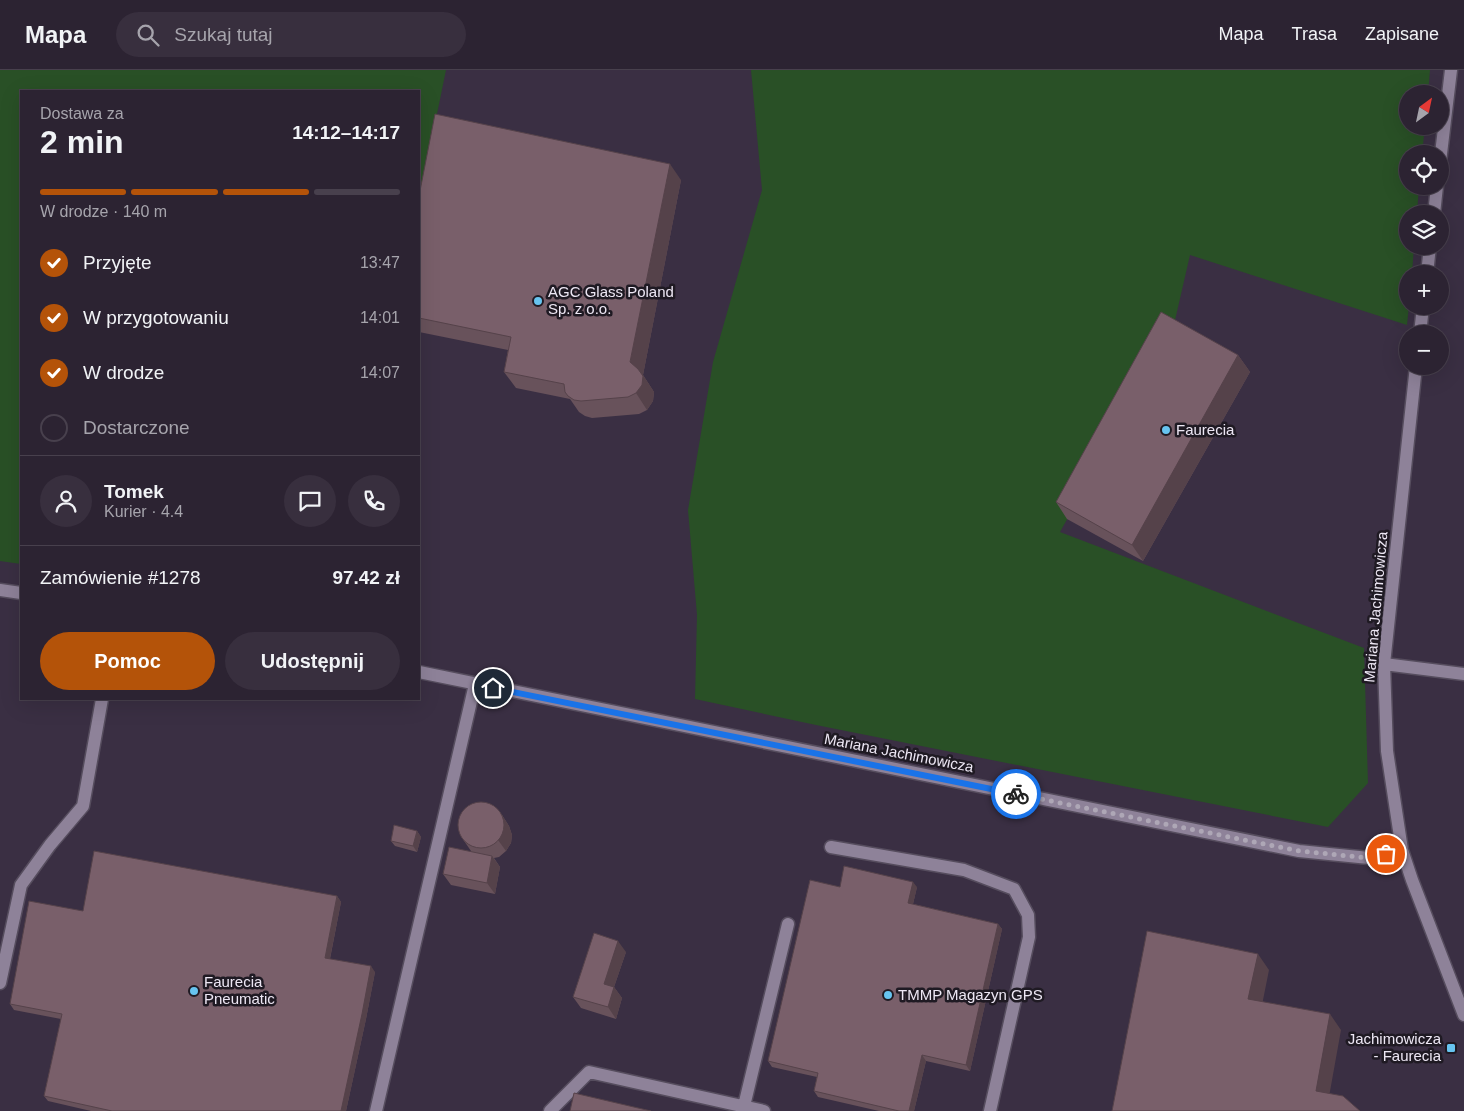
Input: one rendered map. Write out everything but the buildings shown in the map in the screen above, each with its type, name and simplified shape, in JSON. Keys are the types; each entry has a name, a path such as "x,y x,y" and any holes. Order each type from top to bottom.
{"street":[{"path":"1442,145 1451,70"},
{"name":"Mariana Jachimowicza","path":"1415,375 1384,664 1387,750 1402,850 1464,1015"},
{"path":"0,590 20,593"},
{"path":"1384,664 1464,674"},
{"name":"Mariana Jachimowicza","path":"420,672 1299,851 1369,858 1402,850"},
{"path":"376,1111 475,684"},
{"path":"0,983 21,885 83,806 102,700"},
{"path":"831,847 964,870 1014,889 1028,915 1029,937 990,1111"},
{"path":"744,1106 788,924"},
{"path":"550,1111 589,1072 764,1111"}],"green space":[{"path":"0,70 446,70 420,197 420,90 20,90 20,564 0,561"},
{"path":"751,70 1430,70 1429,85 1399,85 1399,135 1424,135 1423,145 1399,145 1399,195 1418,195 1418,205 1399,205 1399,255 1413,255 1413,265 1399,265 1399,315 1408,315 1407,325 1190,255 1173,329 1060,532 1364,648 1368,783 1328,827 816,725 695,699 697,615 688,510 713,362 762,190"}],"way so far":[{"path":"1016,794 1299,851 1369,858 1386,854"}],"place":[{"name":"AGC Glass Poland Sp. z o.o.","path":"538,301"},
{"name":"Faurecia","path":"1166,430"},
{"name":"Faurecia Pneumatic","path":"194,991"},
{"name":"TMMP Magazyn GPS","path":"888,995"},
{"name":"Jachimowicza - Faurecia","path":"1451,1048"}],"route":[{"path":"493,688 1016,794"}]}
